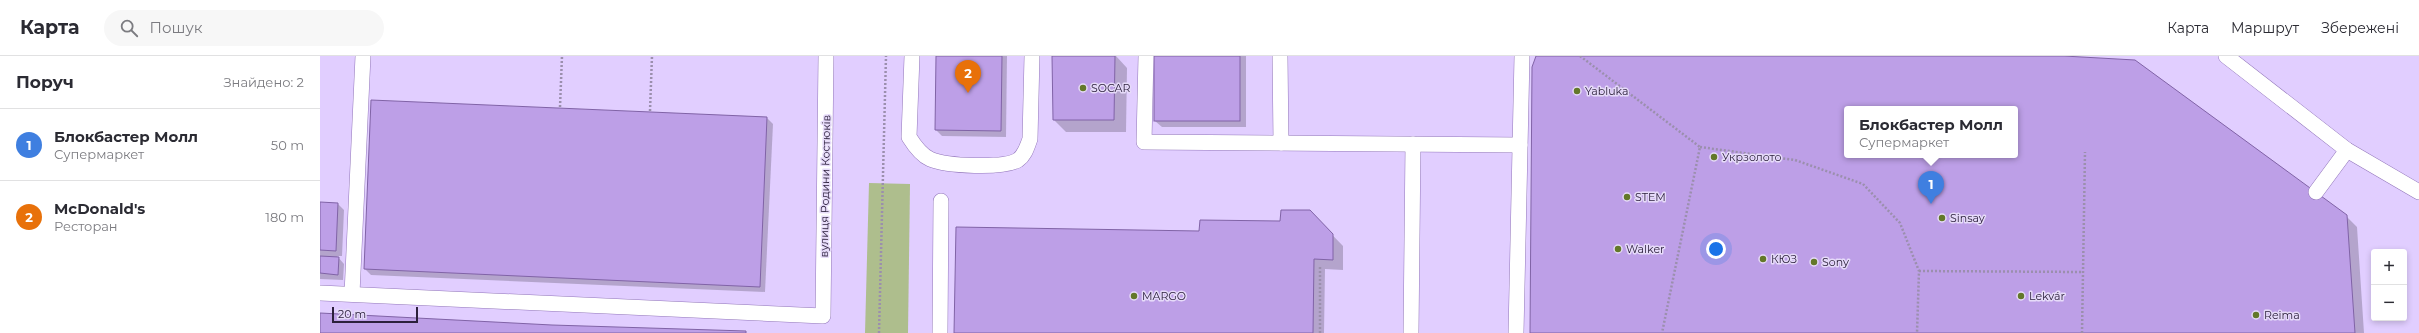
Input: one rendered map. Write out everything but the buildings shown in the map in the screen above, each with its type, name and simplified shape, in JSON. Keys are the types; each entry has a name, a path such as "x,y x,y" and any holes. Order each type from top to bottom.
{"lane":[{"path":"320,293 352,294 363,56"},
{"name":"вулиця Родини Костюків","path":"352,294 823,316 826,56"},
{"path":"912,56 909,137 914,146 928,158 946,164 1008,164 1019,159 1026,151 1030,139 1032,56"},
{"path":"1146,56 1144,142 1520,145"},
{"path":"1280,56 1281,143"},
{"path":"1516,333 1522,56"},
{"path":"2226,56 2347,150 2419,192"},
{"path":"1411,333 1413,144"},
{"path":"2316,192 2347,150"},
{"path":"940,333 941,201"}],"path":[{"path":"560,107 562,56"},
{"path":"650,111 652,56"},
{"path":"879,333 886,56"},
{"path":"1580,56 1700,147 1795,160 1863,184 1900,223 1920,271 1917,333"},
{"path":"1662,333 1700,147"},
{"path":"2082,333 2085,152"},
{"path":"1320,266 1320,333"},
{"path":"1920,271 2083,272"}],"shaded area":[{"path":"320,56 2419,56 2419,333 320,333"}],"green space":[{"path":"869,183 910,184 908,333 865,333"}],"place":[{"name":"SOCAR","path":"1083,88"},
{"name":"Yabluka","path":"1577,91"},
{"name":"McDonald's","path":"968,93"},
{"name":"Укрзолото","path":"1714,157"},
{"name":"STEM","path":"1627,197"},
{"name":"Блокбастер Молл","path":"1931,204"},
{"name":"Sinsay","path":"1942,218"},
{"name":"Walker","path":"1618,249"},
{"name":"КЮЗ","path":"1763,259"},
{"name":"Sony","path":"1814,262"},
{"name":"MARGO","path":"1134,296"},
{"name":"Lekvár","path":"2021,296"},
{"name":"Reima","path":"2256,315"}]}
